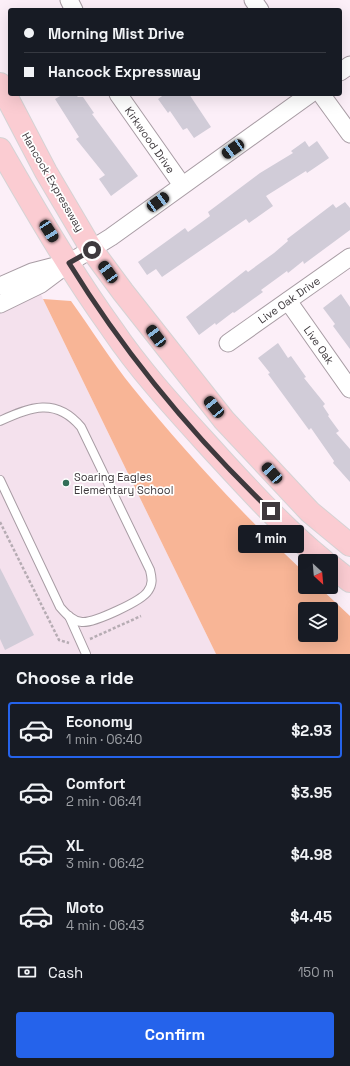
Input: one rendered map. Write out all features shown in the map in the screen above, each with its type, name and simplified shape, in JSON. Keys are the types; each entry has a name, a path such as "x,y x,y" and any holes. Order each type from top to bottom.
{"main road":[{"name":"Hancock Expressway","path":"0,84 46,172 92,250 164,347 224,420 310,512 350,545"},
{"path":"0,149 35,210 112,330 178,412 248,489 317,554"},
{"path":"338,572 350,582"}],"street":[{"name":"Kirkwood Drive","path":"119,96 182,185"},
{"path":"0,304 42,284 69,263 92,250 307,96"},
{"path":"323,96 350,134"},
{"name":"Live Oak Drive","path":"228,343 350,257"},
{"path":"0,286 32,272 69,263"},
{"name":"Live Oak","path":"288,301 350,389"}],"lane":[{"path":"0,421 39,406 49,407 75,420 81,427 150,570 152,584 143,597 93,621 83,622 69,616"},
{"path":"0,480 60,607 69,616 86,654"}],"shaded area":[{"name":"Soaring Eagles Elementary School","path":"40,292 216,654 0,654 0,312"},
{"path":"43,299 71,301 125,378 153,412 216,484 298,566 298,594 326,594 335,602 298,602 298,642 338,642 338,605 350,616 350,654 216,654"}],"building":[{"path":"60,96 83,97 94,113 92,114 138,176 111,196 99,179 105,175 76,139 79,137 55,99"},
{"path":"162,96 190,96 211,127 194,138 187,128 183,130 170,111 168,113 158,99"},
{"path":"305,141 309,147 317,141 329,158 307,173 306,171 266,196 273,206 249,223 246,219 162,277 156,269 147,275 138,262 185,228 188,232 210,216 208,212 260,173 293,153 291,151"},
{"path":"345,202 350,208 350,230 304,264 303,261 288,273 287,271 261,290 263,292 234,313 233,312 216,325 215,323 199,335 186,317 246,270 248,272 274,253 288,241 287,239 333,204 336,208"},
{"path":"341,294 350,307 350,349 333,326 335,324 323,308"},
{"path":"278,343 288,358 291,356 306,377 304,378 325,404 323,406 329,415 328,416 339,431 336,433 350,449 350,482 333,463 334,461 311,428 309,430 258,358"},
{"path":"0,568 34,635 5,650 0,639"}],"place":[{"name":"Soaring Eagles Elementary School","path":"66,483"}],"route":[{"path":"92,250 69,263 112,330 178,412 248,489 271,511"}]}
